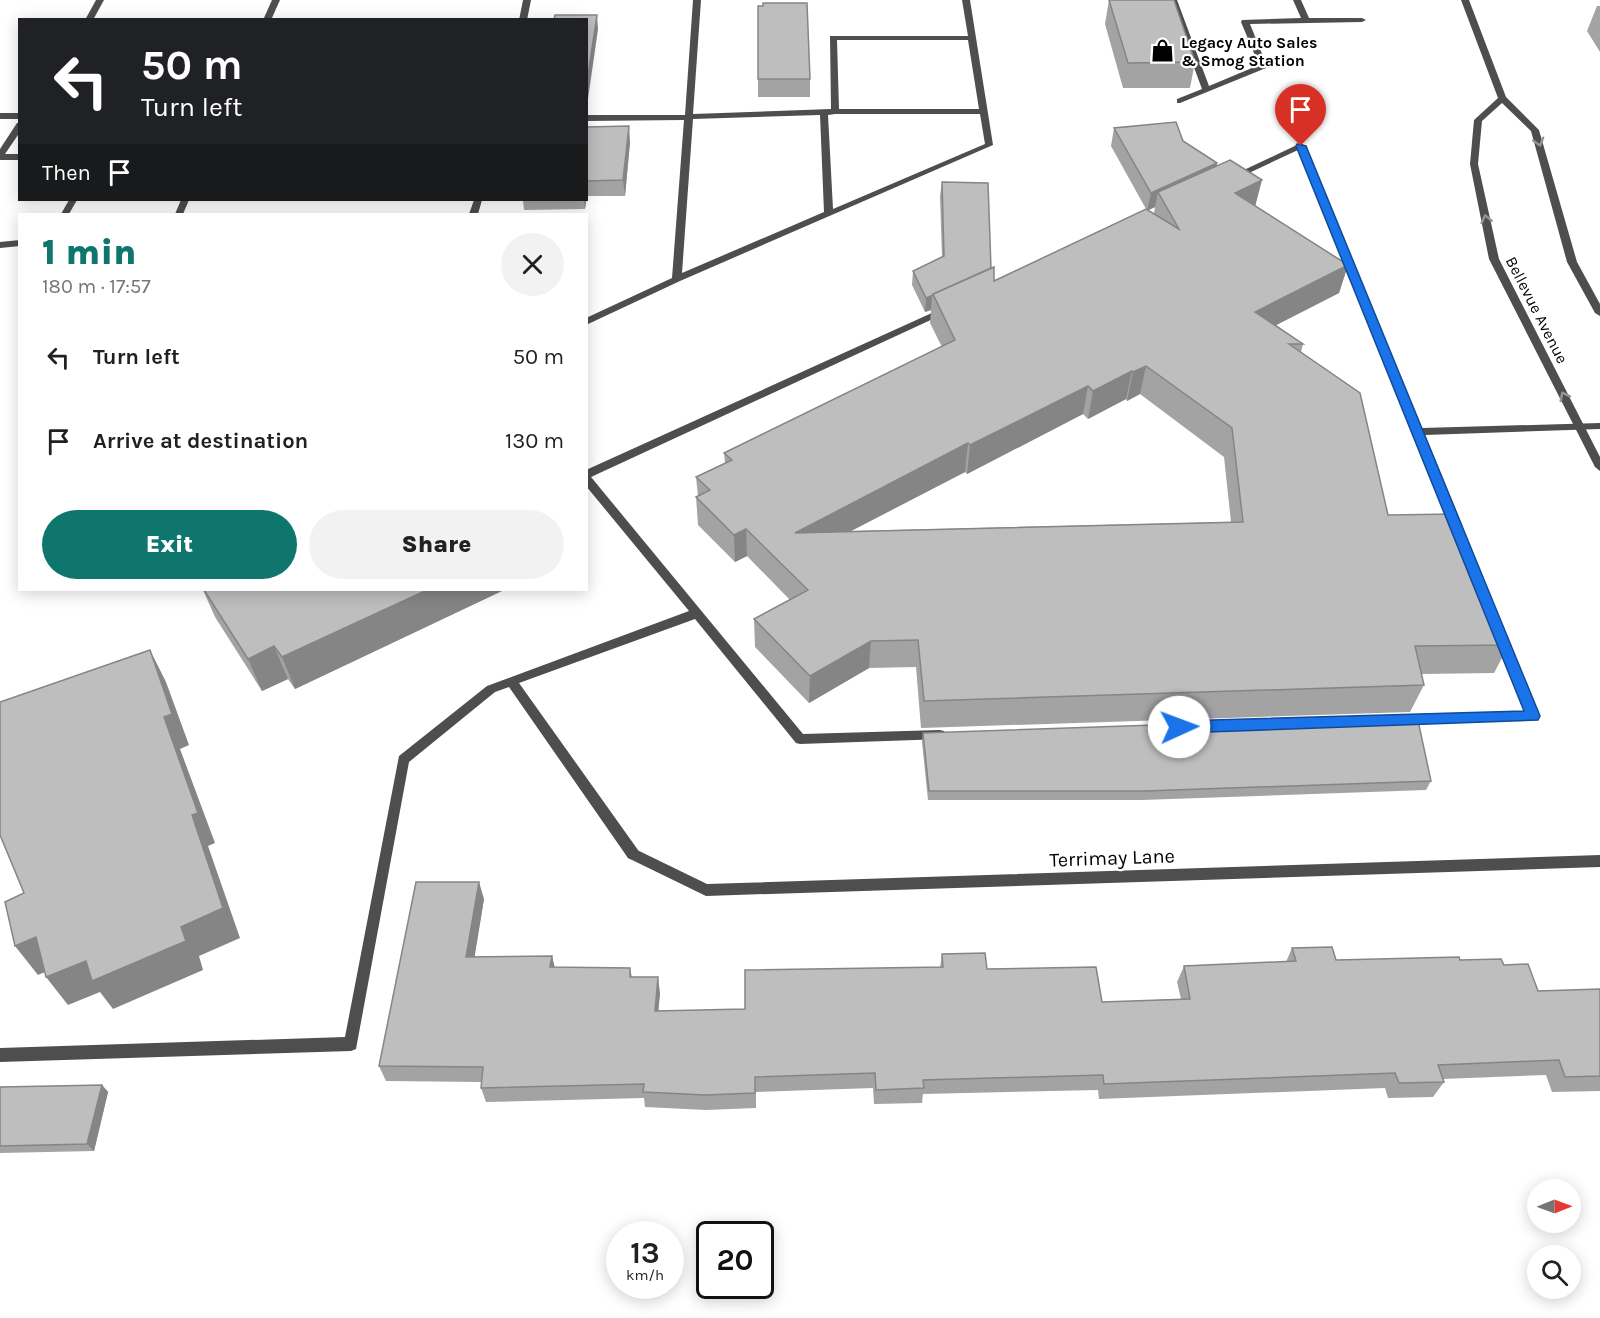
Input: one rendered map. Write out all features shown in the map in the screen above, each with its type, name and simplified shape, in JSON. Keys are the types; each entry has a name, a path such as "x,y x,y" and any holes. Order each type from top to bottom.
{"street":[{"path":"89,18 100,0"},
{"path":"268,18 276,0"},
{"path":"523,18 526,0"},
{"path":"677,279 697,0"},
{"path":"588,321 677,279 989,145 966,0"},
{"path":"1173,0 1207,90"},
{"path":"1298,0 1306,20"},
{"path":"1465,0 1502,98 1535,130 1572,262 1600,314"},
{"path":"1180,101 1263,66 1245,22 1362,20"},
{"path":"835,112 832,38 972,38"},
{"name":"Bellevue Avenue","path":"1502,98 1478,120 1474,164 1494,259 1600,467"},
{"path":"588,118 824,112 984,111"},
{"path":"824,112 828,214"},
{"path":"0,116 18,116"},
{"path":"0,157 18,128"},
{"path":"1225,181 1301,146 1462,538"},
{"path":"0,157 18,157"},
{"path":"0,245 18,243"},
{"path":"588,476 955,305"},
{"path":"1419,432 1600,426"},
{"path":"588,479 800,739 954,734"},
{"path":"0,1055 351,1044 404,759 491,689 697,613"},
{"path":"1391,720 1533,716 1498,627"},
{"name":"Terrimay Lane","path":"510,681 633,854 706,890 1600,861"}],"building":[{"path":"1109,0 1174,0 1195,62 1128,63"},
{"path":"763,3 807,3 810,79 758,79 758,6 763,6"},
{"path":"555,15 597,15 588,75 588,18 554,18"},
{"path":"1176,122 1183,141 1217,163 1151,193 1114,128"},
{"path":"629,126 623,180 588,181 588,127"},
{"path":"1230,160 1262,180 1235,193 1348,265 1255,312 1303,344 1289,344 1360,393 1388,515 1454,514 1509,645 1415,646 1424,685 924,701 918,640 871,641 810,676 754,619 808,590 746,529 734,535 696,497 710,490 696,477 732,460 724,453 955,340 933,294 994,267 994,281 1146,209 1179,229 1158,192","holes":["1146,366 1232,428 1243,522 795,533 968,443 970,445 1088,386 1093,391"]},
{"path":"942,182 988,183 991,268 926,298 913,271 944,256"},
{"path":"205,591 425,591 282,657 274,646 248,659"},
{"path":"150,650 172,714 164,717 198,813 192,815 223,908 181,927 186,941 92,981 86,961 46,977 36,937 15,946 5,902 24,893 0,835 0,702"},
{"path":"1417,716 1431,781 1145,791 929,791 923,733"},
{"path":"416,882 479,882 466,957 552,956 550,967 630,968 630,977 658,977 655,1011 745,1009 745,970 943,967 942,954 985,953 987,969 1096,967 1102,1002 1190,999 1184,966 1296,961 1292,948 1332,947 1336,960 1459,957 1460,960 1501,959 1504,965 1528,964 1538,991 1600,989 1600,1076 1565,1077 1559,1060 1438,1065 1444,1082 1399,1083 1395,1073 1104,1084 1103,1075 923,1080 924,1088 876,1090 875,1073 755,1077 755,1093 705,1095 643,1092 644,1084 481,1088 483,1067 379,1066"},
{"path":"102,1085 87,1144 0,1146 0,1087"}],"place":[{"name":"Legacy Auto Sales & Smog Station","path":"1163,51"}],"route":[{"path":"1179,727 1533,716 1301,146"}]}
